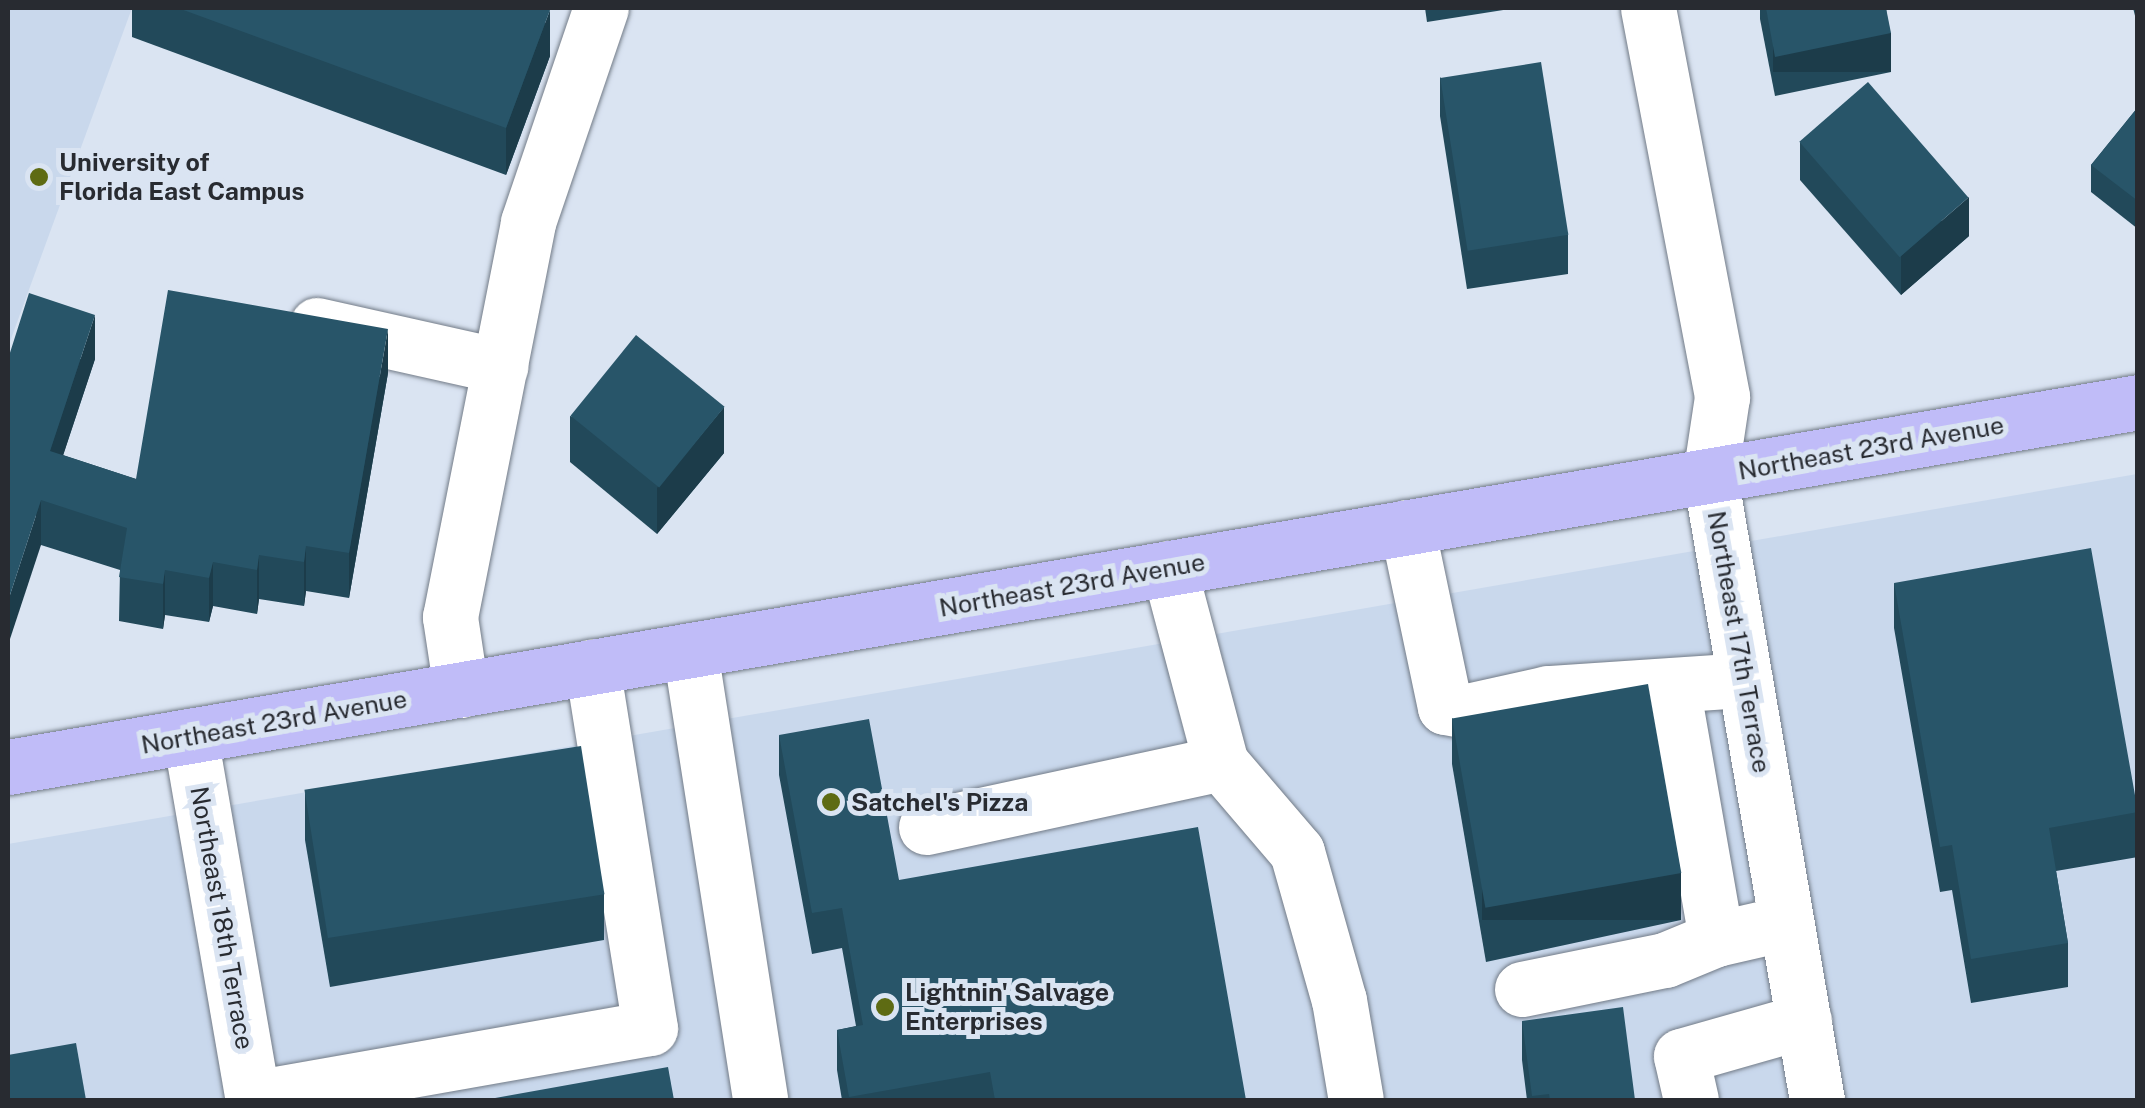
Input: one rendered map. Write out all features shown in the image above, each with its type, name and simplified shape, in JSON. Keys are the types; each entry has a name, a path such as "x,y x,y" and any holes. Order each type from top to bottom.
{"main road":[{"name":"Northeast 23rd Avenue","path":"8,768 2138,402"}],"street":[{"path":"461,690 450,617 528,222 601,8"},
{"name":"Northeast 17th Terrace","path":"1648,8 1722,397 1710,476 1817,1100"},
{"path":"276,316 500,366"},
{"path":"1406,527 1445,707 1467,711 1548,693 1745,680"},
{"path":"1169,568 1222,763 1296,852 1339,1000 1356,1100"},
{"path":"690,651 760,1100"},
{"path":"253,1099 650,1028 592,668"},
{"path":"1672,686 1716,940"},
{"name":"Northeast 18th Terrace","path":"190,736 253,1099"},
{"path":"926,827 1222,763"},
{"path":"1522,989 1664,960 1716,940 1786,922"},
{"path":"1690,1100 1681,1056 1804,1021"}],"shaded area":[{"name":"University of Florida East Campus","path":"8,8 132,8 8,347"},
{"path":"2137,474 2137,1100 8,1100 8,844"}],"building":[{"path":"178,8 543,8 550,10 506,128"},
{"path":"1766,8 1886,8 1891,33 1775,57"},
{"path":"1541,62 1568,235 1468,251 1440,78"},
{"path":"1868,82 1968,197 1900,257 1799,142"},
{"path":"2138,107 2138,201 2091,165"},
{"path":"168,290 388,329 349,553 306,546 304,562 259,555 257,570 213,562 209,578 165,570 163,584 119,577 127,528 41,500 8,601 8,359 29,293 95,315 50,451 136,479"},
{"path":"636,335 725,407 659,488 571,416"},
{"path":"2091,548 2138,812 2049,828 2068,943 1971,959 1952,845 1940,847 1894,583"},
{"path":"1648,684 1681,873 1485,908 1452,719"},
{"path":"869,719 899,880 1198,827 1246,1100 995,1100 990,1072 849,1097 837,1030 863,1025 842,908 812,913 779,735"},
{"path":"581,746 604,894 328,938 304,790"},
{"path":"1623,1007 1635,1100 1550,1100 1549,1094 1532,1096 1522,1021"},
{"path":"76,1043 86,1100 8,1100 8,1055"},
{"path":"668,1067 674,1100 484,1100"}],"place":[{"name":"University of Florida East Campus","path":"39,177"},
{"name":"Satchel's Pizza","path":"831,802"},
{"name":"Lightnin' Salvage Enterprises","path":"885,1007"}]}
